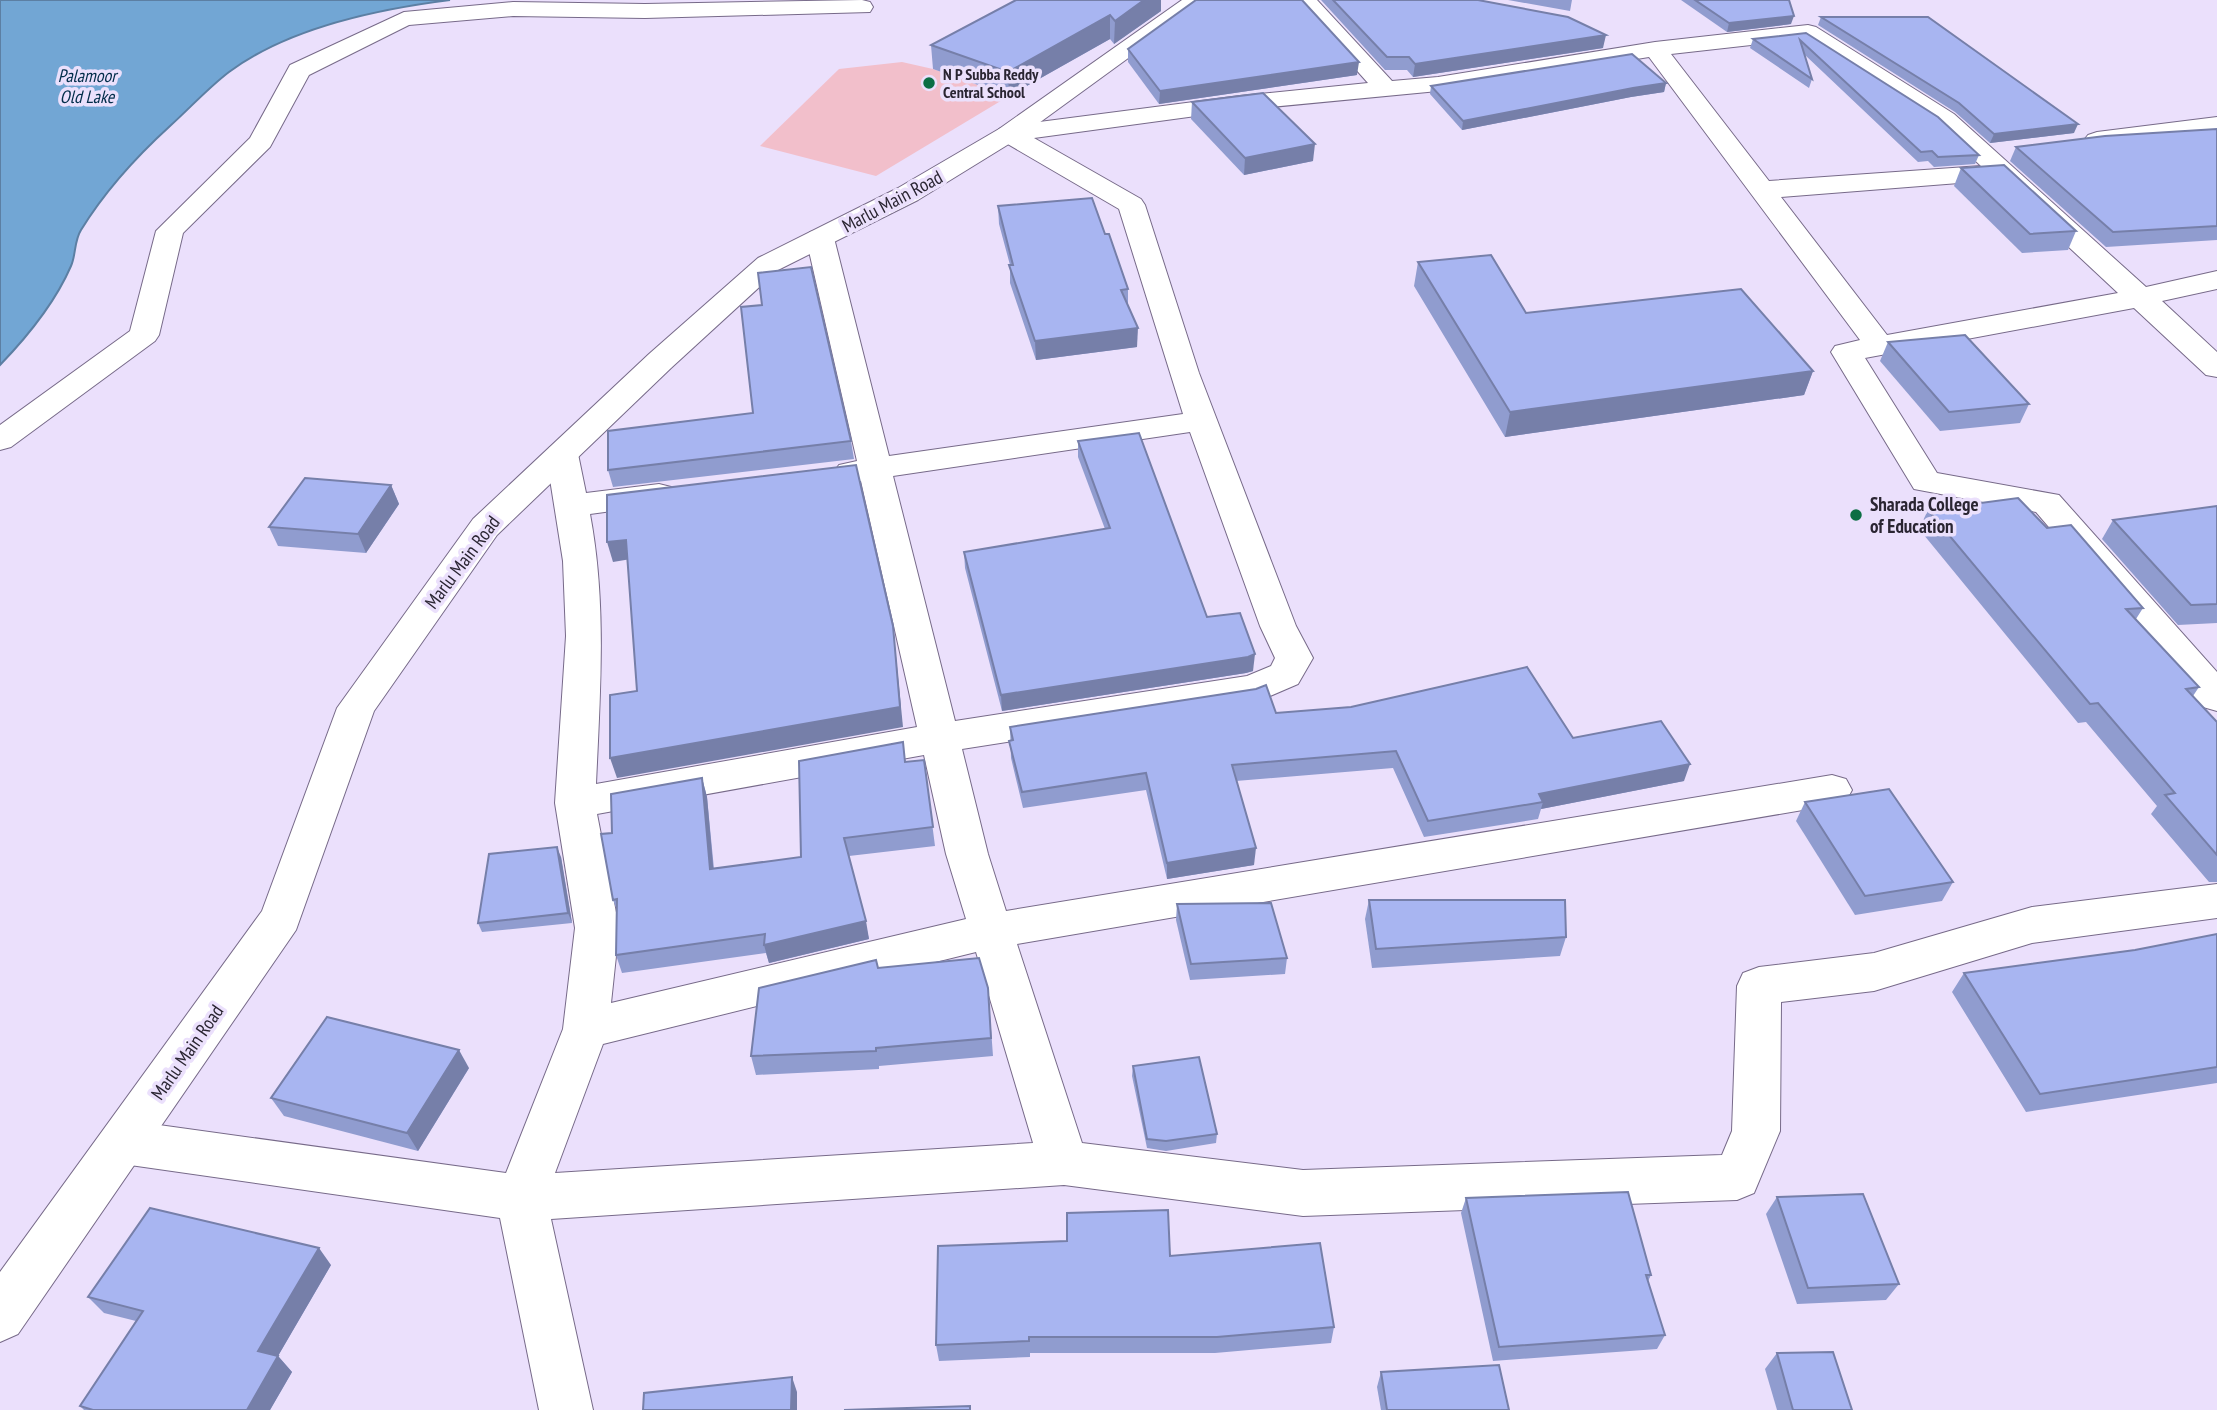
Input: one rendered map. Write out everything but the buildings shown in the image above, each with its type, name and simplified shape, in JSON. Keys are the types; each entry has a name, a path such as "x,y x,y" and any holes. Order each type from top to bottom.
{"street":[{"name":"Marlu Main Road","path":"0,1316 281,918 356,708 485,527 768,264 908,194 1008,134 1197,0"},
{"path":"1305,0 1386,89"},
{"path":"0,440 144,335 170,231 261,142 299,70 404,19 513,9 645,11 862,7"},
{"path":"1008,134 1240,103 1438,84 1810,21 1999,159 2138,298 2217,368"},
{"path":"1605,36 1647,50 1762,190 1880,346"},
{"path":"2066,144 2217,125"},
{"path":"575,803 939,738 1254,689 1285,675 1294,659 1278,626 1202,421 1131,205 1008,134"},
{"path":"1762,190 1999,159"},
{"path":"820,239 967,854 1064,1163"},
{"path":"2217,280 2138,298 1846,352 1926,482 2047,503 2217,697"},
{"path":"820,476 1202,421"},
{"path":"562,454 581,561 584,636 575,803 597,928 586,1029 521,1198 566,1410"},
{"path":"571,505 695,491"},
{"path":"586,1029 991,931 1832,790"},
{"path":"123,1142 521,1198 1064,1163 1303,1193 1737,1177 1756,1131 1759,986 1874,972 2032,925 2217,901"}],"shaded area":[{"path":"902,62 933,69 1009,96 876,176 760,146 839,69"}],"water":[{"name":"Palamoor Old Lake","path":"0,0 450,0 364,15 306,32 252,57 221,78 145,150 100,202 79,234 73,262 65,280 31,331 0,365"}],"place":[{"name":"N P Subba Reddy Central School","path":"929,83"},
{"name":"Sharada College of Education","path":"1856,515"}]}
